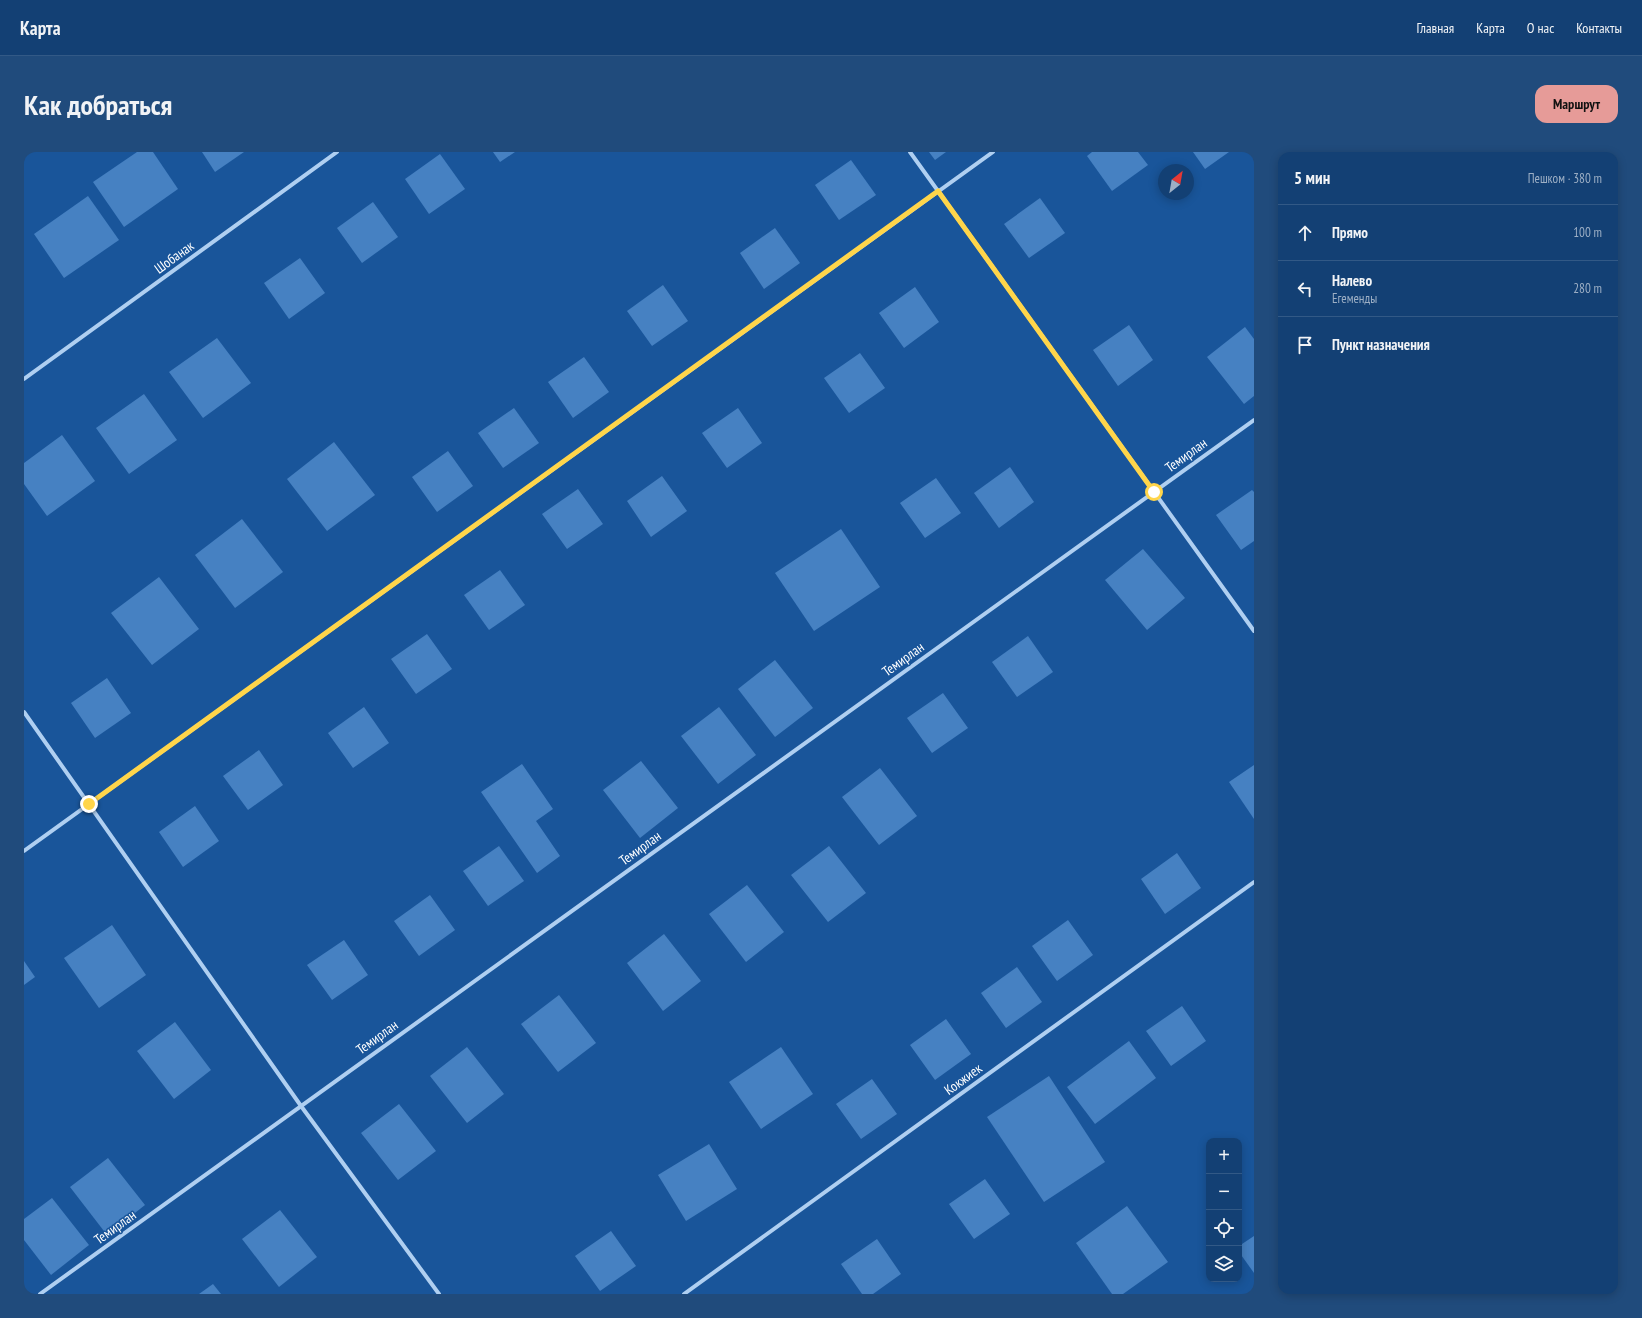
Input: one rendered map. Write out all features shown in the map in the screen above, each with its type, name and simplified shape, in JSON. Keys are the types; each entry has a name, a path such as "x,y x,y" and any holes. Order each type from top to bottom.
{"street":[{"name":"Шобанак","path":"24,379 337,152"},
{"path":"910,152 1254,631"},
{"path":"24,851 993,152"},
{"name":"Темирлан","path":"40,1294 1254,420"},
{"path":"24,712 300,1106 438,1294"},
{"name":"Кокжиек","path":"684,1294 1254,882"}],"building":[{"path":"137,152 153,152 178,189 124,227 93,182"},
{"path":"202,152 244,152 215,172"},
{"path":"493,152 515,152 500,162"},
{"path":"929,152 946,152 935,160"},
{"path":"1092,152 1138,152 1148,165 1112,191 1087,156"},
{"path":"1193,152 1229,152 1205,169"},
{"path":"440,154 465,189 429,214 405,179"},
{"path":"851,160 876,195 839,220 815,185"},
{"path":"88,196 119,240 64,278 34,234"},
{"path":"1040,198 1065,233 1029,258 1004,224"},
{"path":"373,202 398,237 362,263 337,228"},
{"path":"775,228 800,263 764,289 740,253"},
{"path":"300,258 325,293 289,319 264,283"},
{"path":"663,285 688,321 652,346 627,311"},
{"path":"915,287 939,322 904,348 879,313"},
{"path":"1129,325 1153,360 1118,386 1093,350"},
{"path":"1245,327 1254,339 1254,396 1244,404 1207,357"},
{"path":"217,338 251,383 203,418 169,372"},
{"path":"860,353 885,388 849,413 824,378"},
{"path":"584,357 609,392 573,418 548,382"},
{"path":"144,394 177,440 129,474 96,428"},
{"path":"514,408 539,443 503,468 478,433"},
{"path":"738,408 762,443 727,468 702,433"},
{"path":"62,435 95,481 47,516 24,484 24,463"},
{"path":"334,442 375,495 327,531 287,479"},
{"path":"448,451 473,486 437,512 412,477"},
{"path":"1010,467 1034,502 999,528 974,493"},
{"path":"662,476 687,511 651,537 627,501"},
{"path":"936,478 961,513 925,538 900,503"},
{"path":"578,489 603,524 567,549 542,514"},
{"path":"1252,490 1254,492 1254,541 1241,550 1216,515"},
{"path":"242,519 283,572 235,608 195,555"},
{"path":"841,529 880,587 814,631 775,573"},
{"path":"1143,549 1185,598 1147,630 1105,580"},
{"path":"500,570 525,605 489,630 464,595"},
{"path":"159,577 199,629 152,665 111,613"},
{"path":"427,634 452,669 416,694 391,659"},
{"path":"1028,636 1053,672 1017,697 992,662"},
{"path":"775,660 813,708 775,737 738,689"},
{"path":"107,678 131,713 95,738 71,703"},
{"path":"943,693 968,728 932,753 907,718"},
{"path":"364,707 389,743 353,768 328,733"},
{"path":"719,707 756,755 718,784 681,736"},
{"path":"259,750 283,785 248,810 223,776"},
{"path":"641,761 678,808 640,838 603,790"},
{"path":"522,764 553,809 536,821 560,856 537,873 481,792"},
{"path":"1254,765 1254,819 1229,782"},
{"path":"880,768 917,816 879,845 842,797"},
{"path":"195,806 219,841 183,867 159,832"},
{"path":"499,846 524,881 488,906 463,871"},
{"path":"829,846 866,893 828,922 791,875"},
{"path":"1177,853 1201,888 1165,914 1141,879"},
{"path":"747,885 784,932 746,962 709,914"},
{"path":"430,895 455,930 419,956 394,921"},
{"path":"1068,920 1093,955 1057,981 1032,946"},
{"path":"112,925 146,975 99,1008 64,958"},
{"path":"664,934 701,981 663,1011 627,963"},
{"path":"344,940 368,975 332,1000 307,965"},
{"path":"24,961 35,977 24,985"},
{"path":"1017,967 1042,1002 1006,1028 981,993"},
{"path":"559,995 596,1043 558,1072 521,1024"},
{"path":"1182,1006 1206,1041 1171,1066 1146,1031"},
{"path":"946,1019 971,1054 935,1080 910,1045"},
{"path":"175,1022 211,1070 174,1099 137,1051"},
{"path":"1129,1041 1156,1078 1095,1124 1067,1087"},
{"path":"467,1047 504,1094 467,1123 430,1076"},
{"path":"781,1047 813,1094 761,1129 729,1082"},
{"path":"1049,1076 1105,1162 1044,1202 987,1117"},
{"path":"872,1079 897,1114 861,1139 836,1104"},
{"path":"399,1104 436,1151 398,1180 361,1133"},
{"path":"709,1144 737,1189 686,1221 658,1175"},
{"path":"108,1158 145,1205 107,1235 70,1187"},
{"path":"985,1179 1010,1214 974,1239 949,1204"},
{"path":"52,1198 89,1245 51,1275 24,1240 24,1219"},
{"path":"1127,1206 1168,1262 1123,1294 1112,1294 1076,1243"},
{"path":"280,1210 317,1257 279,1287 242,1239"},
{"path":"611,1231 636,1266 600,1291 575,1256"},
{"path":"1254,1236 1254,1273 1242,1256 1242,1244"},
{"path":"877,1239 901,1274 873,1294 862,1294 841,1264"},
{"path":"213,1284 221,1294 199,1294"}],"route":[{"path":"89,804 938,191 1154,492"}]}
